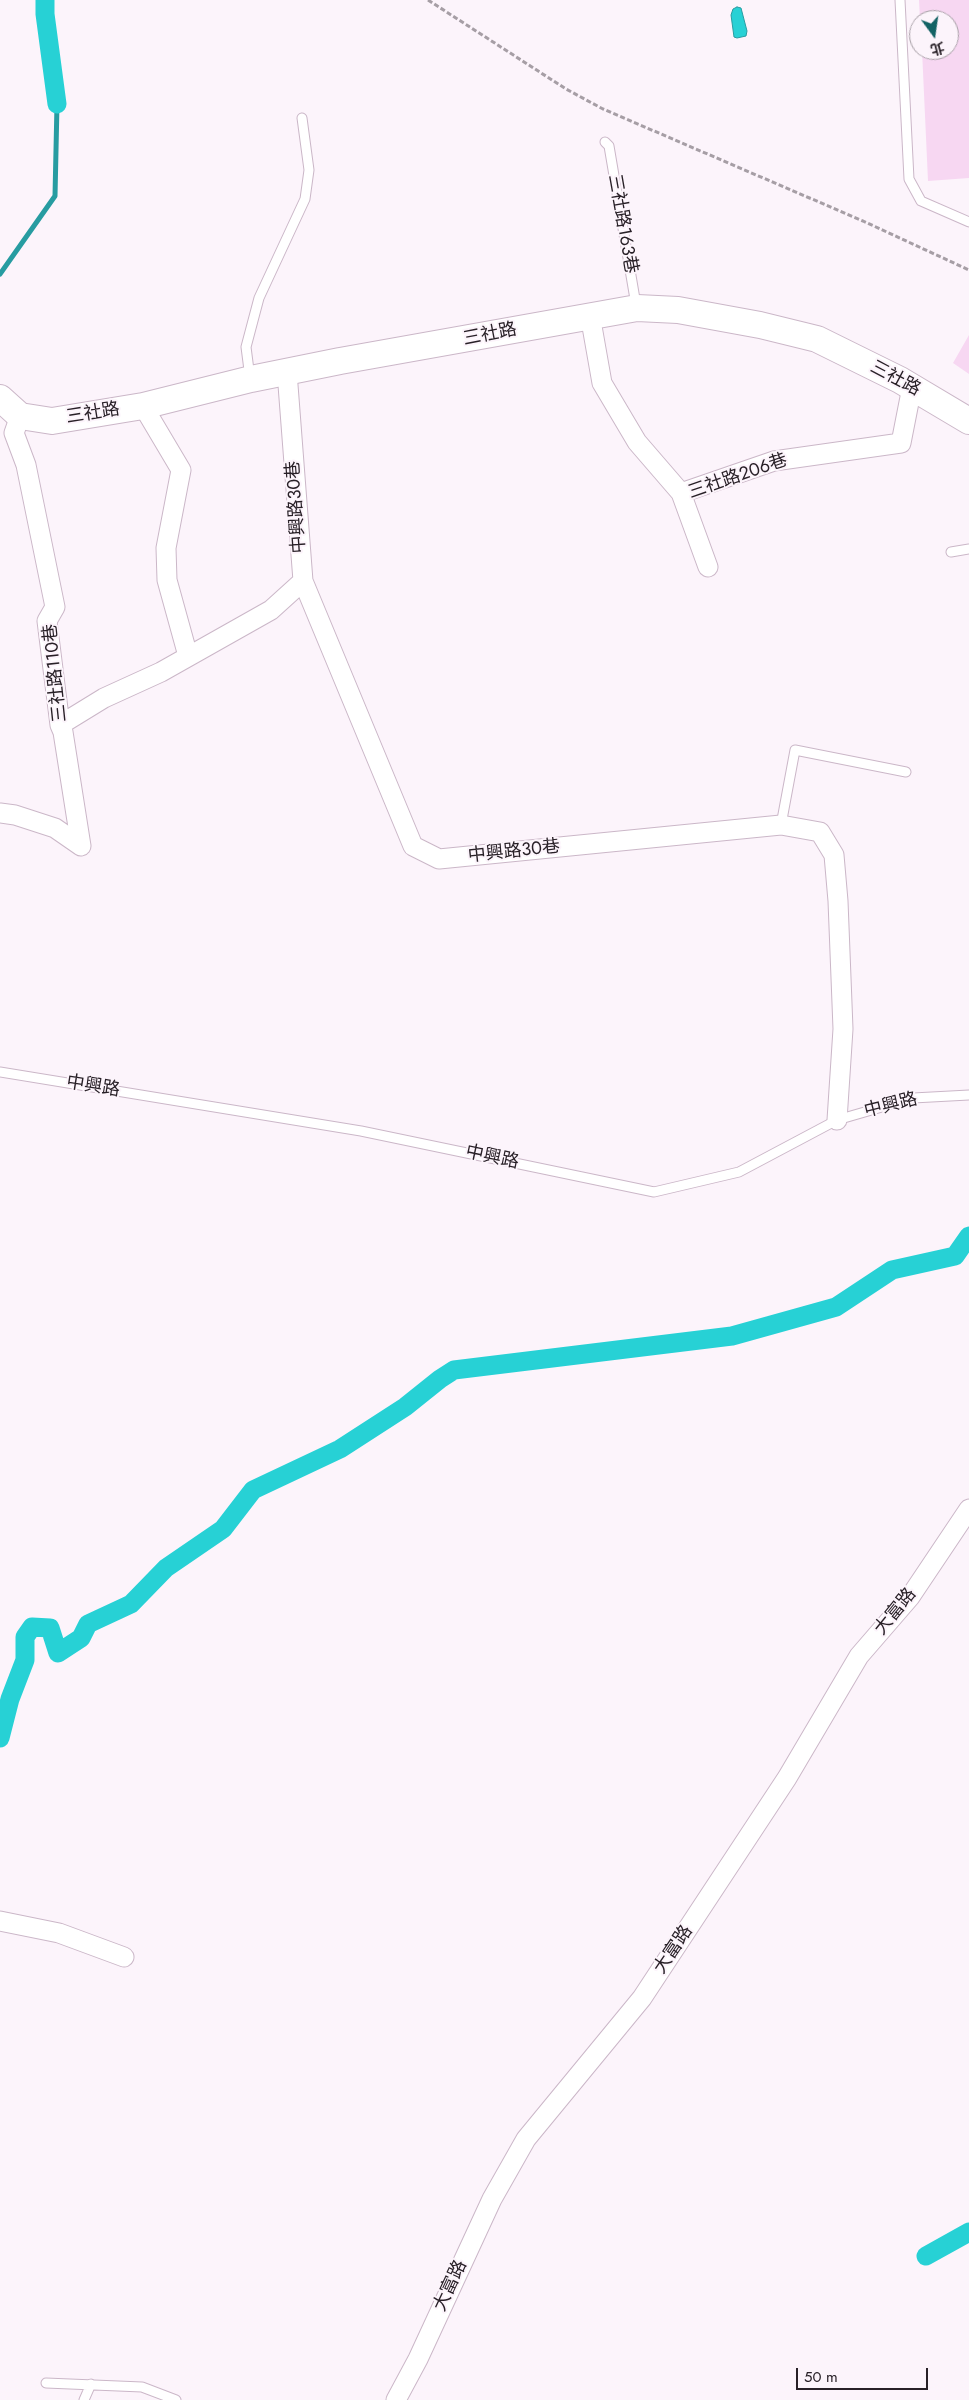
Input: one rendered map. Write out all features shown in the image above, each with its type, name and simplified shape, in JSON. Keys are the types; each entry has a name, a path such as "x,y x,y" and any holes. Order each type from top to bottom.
{"street":[{"name":"三社路","path":"20,416 52,421 143,406 251,379 590,315 637,308 678,310 760,325 816,339 912,387 969,421"},
{"path":"590,315 602,382 637,442 681,493"},
{"name":"中興路30巷","path":"287,372 302,581 413,846 439,859 781,825 820,832 834,855 838,901 843,1029 837,1120"},
{"name":"三社路206巷","path":"708,567 681,493 774,461 901,443 912,387"},
{"path":"0,398 20,416"},
{"path":"143,406 182,470 166,548 167,580 188,656"},
{"name":"三社路110巷","path":"0,813 15,815 55,828 81,846 63,732 60,725 47,621 55,607 26,465 14,433 20,416"},
{"path":"60,725 104,698 161,672 271,610 302,581"},
{"name":"大富路","path":"396,2400 418,2359 492,2199 526,2139 642,1998 787,1778 859,1656 910,1597 969,1509"},
{"path":"0,1921 60,1933 124,1957"}],"lane":[{"path":"900,0 909,179 920,201 969,222"},
{"path":"251,379 246,347 259,298 305,199 309,170 302,118"},
{"name":"三社路163巷","path":"605,142 609,146 637,308"},
{"path":"951,552 969,550"},
{"path":"781,825 795,750 906,772"},
{"name":"中興路","path":"0,1072 362,1131 654,1192 739,1172 837,1120 914,1098 969,1095"},
{"path":"46,2383 142,2387 176,2400"},
{"path":"84,2400 91,2384"}],"path":[{"path":"428,0 566,89 603,109 863,220 969,270"}],"water":[{"path":"741,8 747,31 746,36 737,38 734,37 731,15 733,9"}],"building":[{"path":"919,0 969,0 969,178 928,181 922,60 959,60 959,10 920,10"},
{"path":"969,335 969,374 953,363"}],"waterway":[{"path":"45,0 45,14 57,104"},
{"path":"0,274 55,196 57,104"},
{"path":"0,1738 10,1699 25,1660 25,1637 32,1627 50,1628 58,1653 81,1638 88,1624 131,1604 166,1568 223,1529 253,1490 340,1449 405,1407 454,1370 732,1336 836,1307 892,1270 955,1256 969,1236"},
{"path":"926,2256 969,2232"}]}
